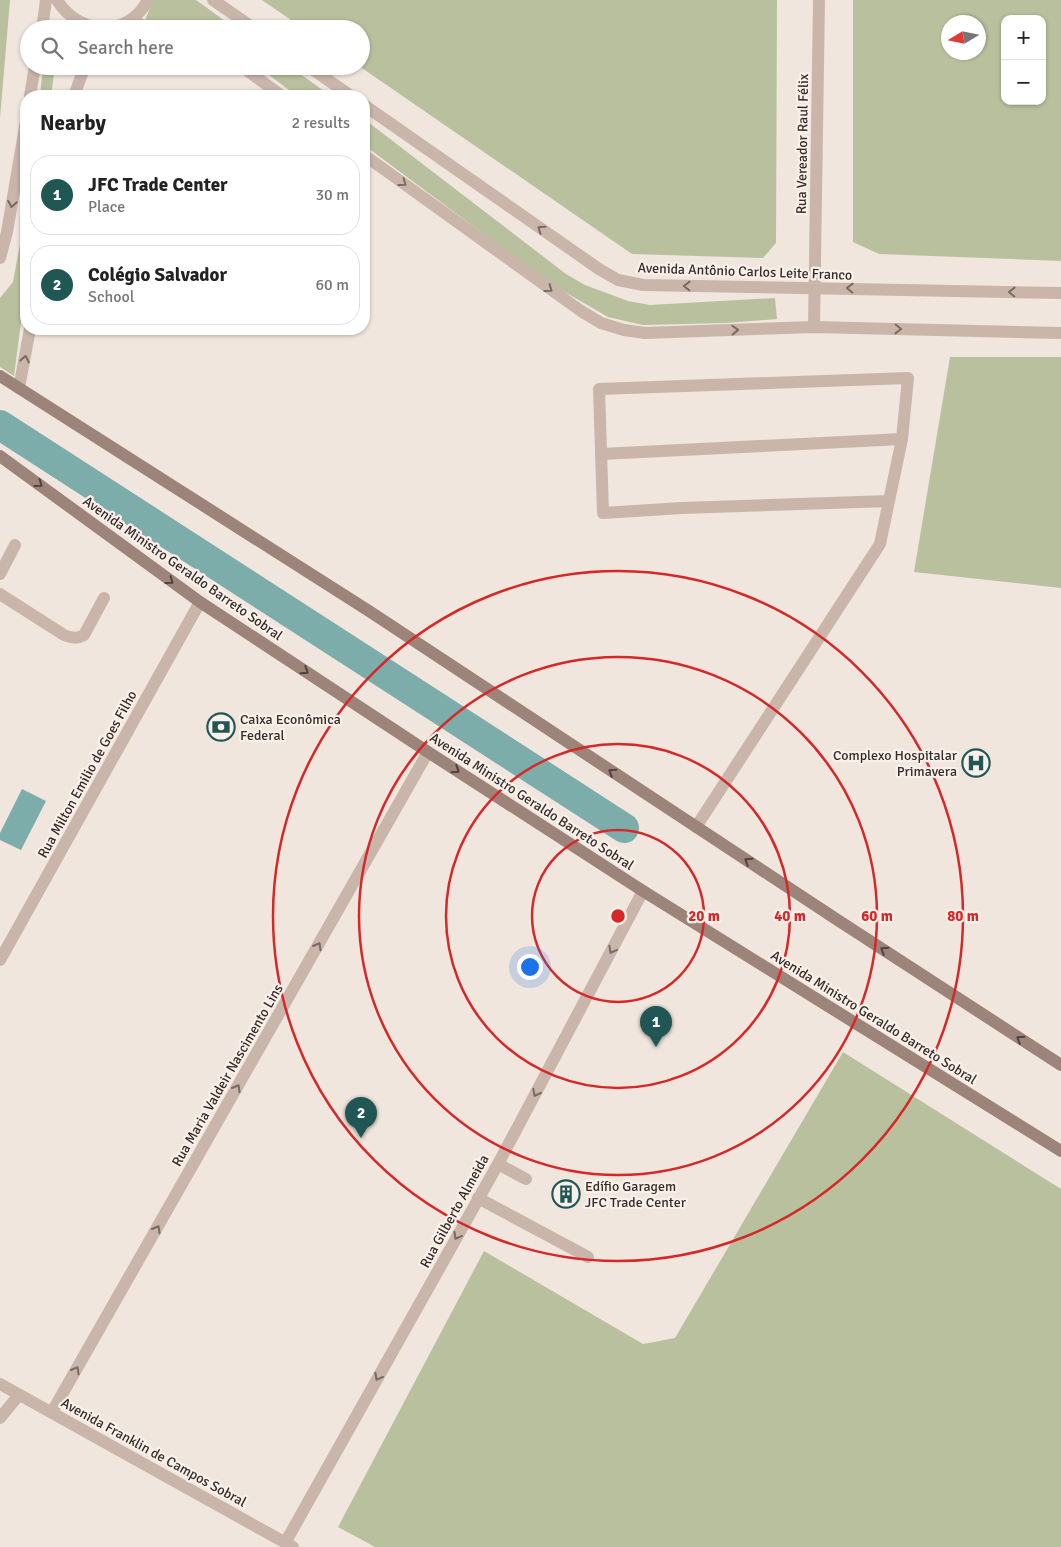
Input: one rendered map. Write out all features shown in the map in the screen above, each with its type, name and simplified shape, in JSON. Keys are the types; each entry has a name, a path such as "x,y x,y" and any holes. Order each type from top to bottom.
{"main road":[{"path":"0,376 369,611 1061,1066"},
{"name":"Avenida Ministro Geraldo Barreto Sobral","path":"0,456 200,602 428,752 643,891 1061,1151"}],"street":[{"path":"43,20 46,0"},
{"path":"57,0 64,10 76,20"},
{"path":"131,20 144,9 148,0"},
{"path":"213,0 242,20"},
{"name":"Rua Vereador Raul Félix","path":"814,327 819,0"},
{"path":"31,90 34,75"},
{"path":"76,90 81,75"},
{"path":"253,75 274,90"},
{"path":"321,75 342,90"},
{"name":"Avenida Antônio Carlos Leite Franco","path":"370,109 599,269 618,280 643,285 1061,293"},
{"path":"0,258 7,232 20,156"},
{"path":"370,159 580,311 601,323 624,330 645,333 814,327 1061,333"},
{"path":"19,388 29,335"},
{"path":"696,827 880,544 902,439 908,378 599,389 604,513 682,508 889,501"},
{"path":"601,454 902,439"},
{"path":"0,574 14,544"},
{"path":"0,594 64,635 73,638 79,638 84,635 104,598"},
{"name":"Rua Milton Emilio de Goes Filho","path":"0,960 200,602"},
{"name":"Rua Maria Valdeir Nascimento Lins","path":"52,1412 428,752"},
{"name":"Rua Gilberto Almeida","path":"289,1545 498,1164 643,891"},
{"path":"498,1164 526,1179"},
{"path":"478,1198 588,1257"},
{"name":"Avenida Franklin de Campos Sobral","path":"0,1384 289,1545"},
{"path":"0,1418 19,1395"}],"green space":[{"path":"0,0 10,0 0,118"},
{"path":"153,0 196,0 224,20 145,20"},
{"path":"262,0 777,0 776,243 763,258 632,254 370,74 370,20 291,20"},
{"path":"853,0 1061,0 1061,261 879,254 853,242"},
{"path":"42,75 54,75 52,90 41,90"},
{"path":"269,75 302,75 323,90 289,90"},
{"path":"370,124 566,274 585,285 628,301 650,305 775,298 777,319 726,323 643,325 608,317 551,284 370,149"},
{"path":"20,244 20,330 14,376 0,367 0,298 13,282"},
{"path":"950,357 1061,357 1061,588 914,572"},
{"path":"843,1052 1061,1189 1061,1547 375,1547 338,1527 484,1251 643,1344 675,1338"}],"water":[{"path":"22,789 46,801 21,850 0,840 0,833"}],"waterway":[{"path":"0,425 624,828"}],"place":[{"name":"Caixa Econômica Federal","path":"221,727"},
{"name":"Complexo Hospitalar Primavera","path":"976,763"},
{"name":"JFC Trade Center","path":"656,1047"},
{"name":"Colégio Salvador","path":"361,1138"},
{"name":"Edífio Garagem JFC Trade Center","path":"566,1194"}]}
